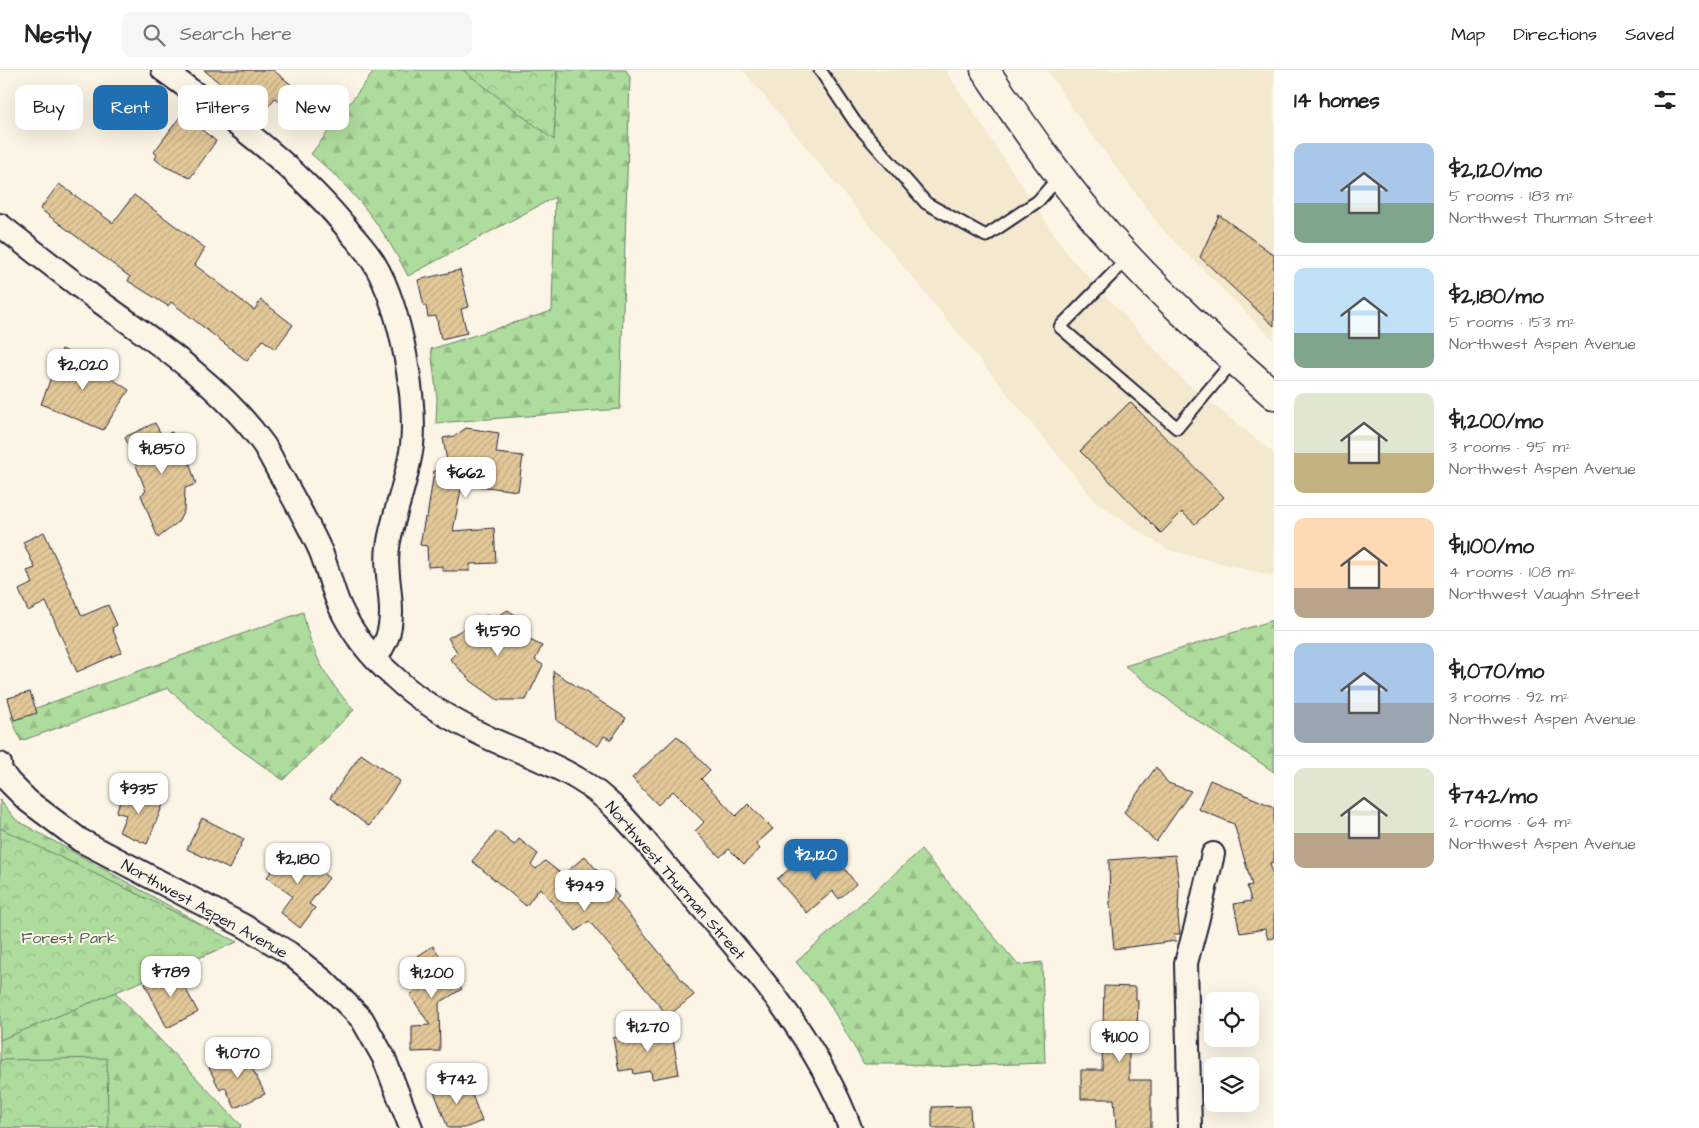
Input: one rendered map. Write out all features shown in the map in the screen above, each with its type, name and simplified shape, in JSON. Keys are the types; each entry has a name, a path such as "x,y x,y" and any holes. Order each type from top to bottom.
{"main road":[{"path":"985,70 1060,176 1112,240 1234,360 1274,395"}],"street":[{"path":"163,70 215,108 300,177 337,215 374,262 388,291 403,344 410,382 412,445 387,548 390,618 387,638 376,658"},
{"name":"Northwest Thurman Street","path":"0,225 95,298 135,326 221,395 264,446 306,519 346,618 358,638 393,677 434,708 488,737 576,778 605,798 622,815 773,993 804,1036 828,1078 850,1128"},
{"name":"Northwest Aspen Avenue","path":"0,764 1,771 28,801 80,840 246,927 289,953 324,981 362,1019 384,1058 411,1128"},
{"path":"1190,1128 1186,963 1198,922 1213,854"}],"lane":[{"path":"820,70 855,122 926,203 986,236 1038,200 1060,176"},
{"path":"1129,257 1060,327 1177,428 1234,360"}],"shaded area":[{"path":"743,70 945,70 1068,255 1186,383 1274,453 1274,576 1168,550 1096,502"},
{"path":"1047,70 1274,70 1274,340 1163,230 1072,108"}],"green space":[{"path":"375,70 626,70 630,77 620,409 436,423 437,398 431,349 552,311 555,197 408,276 388,241 366,210 341,181 311,154 329,130 349,130 349,104"},
{"path":"463,70 557,70 554,140"},
{"path":"303,612 310,640 321,665 335,687 354,710 283,780 214,731 168,688 21,741 11,717"},
{"path":"1274,620 1274,772 1179,708 1125,666"},
{"path":"0,800 16,820 198,922 204,931 111,988 241,1125 240,1128 0,1128"},
{"name":"Forest Park","path":"0,828 237,942 0,1040"},
{"path":"921,850 1018,965 1042,962 1045,1063 931,1067 907,1064 864,1064 826,998 796,962"},
{"path":"107,1058 108,1128 0,1128 0,1060"}],"building":[{"path":"204,70 273,70 292,85 278,85 278,100 275,98 268,107 268,85 222,85"},
{"path":"178,119 178,130 202,130 216,141 190,178 164,166 155,159 157,155 154,152"},
{"path":"59,184 113,223 134,195 205,248 195,265 254,310 261,300 293,325 275,349 263,340 247,361 171,302 168,306 128,281 130,277 40,209"},
{"path":"1219,215 1274,255 1274,326 1200,257"},
{"path":"460,270 469,307 461,309 467,333 441,339 436,316 428,317 418,280"},
{"path":"62,349 101,368 100,371 129,390 103,430 41,404"},
{"path":"1130,402 1224,497 1195,524 1182,512 1161,533 1080,451"},
{"path":"155,423 162,436 172,432 177,446 182,444 196,484 185,488 184,511 178,522 158,538 141,495 146,491 125,437"},
{"path":"466,428 499,433 496,453 523,456 518,491 462,484 453,531 494,528 496,563 470,564 470,571 442,571 442,566 428,567 427,546 420,545 425,517 427,518 434,471 449,473 443,438 455,436"},
{"path":"44,532 82,616 108,605 117,625 112,628 122,652 77,672 46,602 28,611 19,590 33,583 27,571 35,568 23,542"},
{"path":"508,610 526,623 520,635 542,646 535,660 543,665 526,700 498,700 471,681 450,659 457,652 448,638 487,615 490,620"},
{"path":"553,671 626,718 611,740 604,736 598,746 557,721"},
{"path":"30,692 37,713 14,720 8,698"},
{"path":"677,736 710,770 701,779 736,816 748,804 773,829 756,844 760,849 744,864 729,849 720,857 695,831 704,822 673,791 658,805 632,778"},
{"path":"361,754 400,781 369,826 330,798"},
{"path":"1156,767 1168,783 1191,791 1156,842 1124,812"},
{"path":"1210,780 1274,807 1274,862 1270,863 1274,880 1274,938 1268,939 1265,929 1240,933 1234,904 1251,901 1247,886 1252,885 1234,824 1198,809"},
{"path":"126,787 164,802 147,844 119,832 126,815 116,812"},
{"path":"202,818 244,839 229,869 187,849"},
{"path":"497,831 514,845 519,839 538,854 531,865 536,869 545,861 563,875 585,856 619,897 616,899 694,995 668,1016 589,921 576,931 540,888 526,906 472,861"},
{"path":"289,848 329,878 309,904 315,908 300,928 280,912 292,896 267,877"},
{"path":"814,850 828,869 839,861 856,884 839,899 833,891 807,913 777,879"},
{"path":"1175,855 1179,885 1178,917 1180,934 1174,934 1176,941 1114,949 1110,905 1109,860"},
{"path":"433,946 462,989 439,1003 440,1051 412,1052 412,1026 430,1025 410,995 427,983 412,960"},
{"path":"175,969 198,1012 167,1028 145,984"},
{"path":"1104,986 1136,987 1136,1000 1138,1000 1137,1037 1129,1037 1129,1080 1151,1080 1151,1128 1116,1128 1114,1099 1081,1099 1081,1070 1102,1070"},
{"path":"671,1027 679,1074 652,1079 651,1071 634,1074 633,1069 619,1071 613,1038"},
{"path":"243,1050 265,1094 235,1108 225,1087 220,1090 209,1068"},
{"path":"456,1080 458,1085 467,1082 482,1121 465,1128 448,1128 433,1089"},
{"path":"970,1106 971,1128 932,1128 932,1107"}]}
